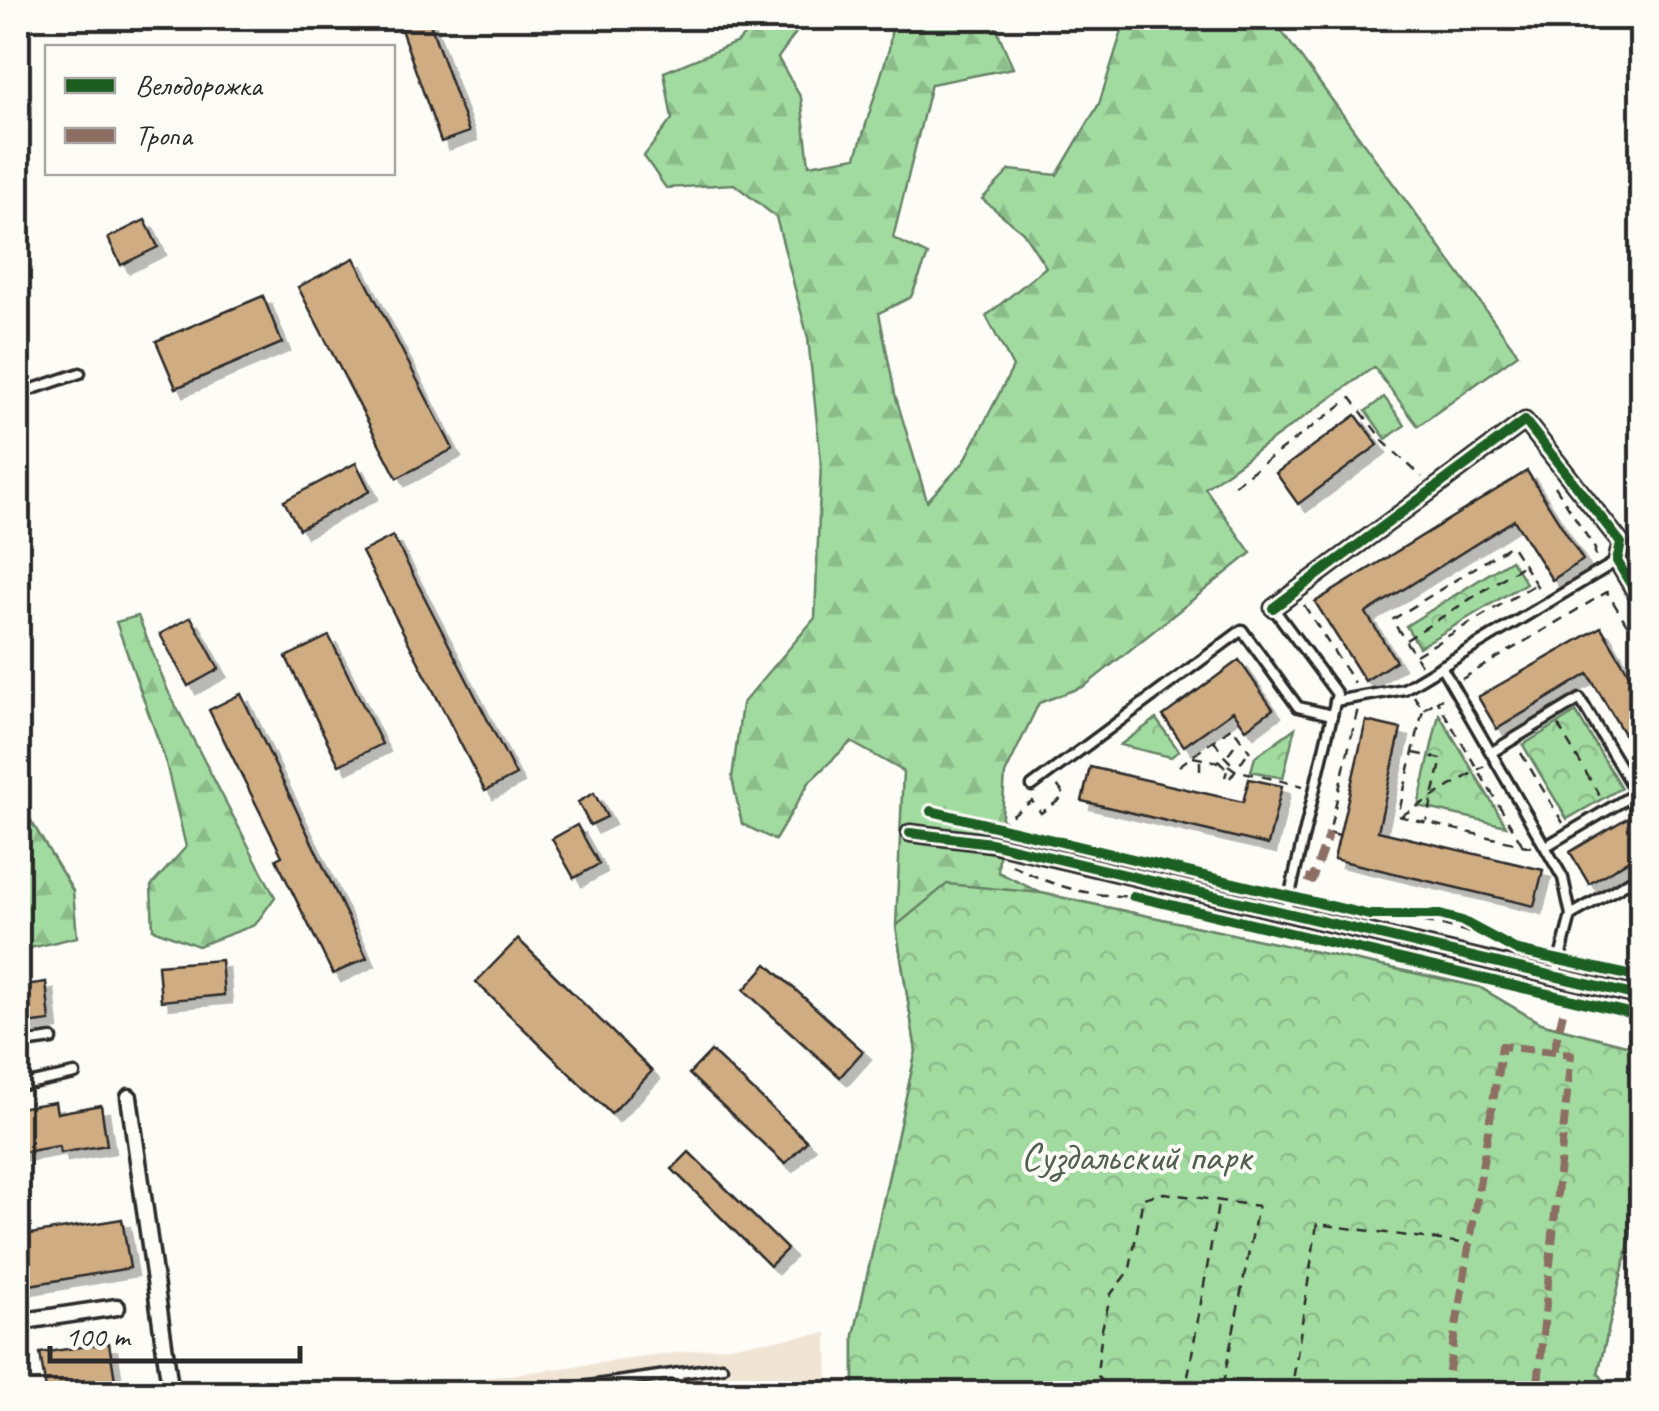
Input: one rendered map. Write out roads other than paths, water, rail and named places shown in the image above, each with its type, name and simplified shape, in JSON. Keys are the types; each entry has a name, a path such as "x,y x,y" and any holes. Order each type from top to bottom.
{"street":[{"path":"1273,608 1524,421 1620,543 1617,561 1642,602"},
{"path":"910,834 991,844 1642,997"},
{"path":"130,1097 171,1394"},
{"path":"18,1322 117,1307"}],"lane":[{"path":"18,394 80,373"},
{"path":"1335,701 1404,689 1617,561"},
{"path":"1273,608 1337,694 1285,915"},
{"path":"1032,786 1242,630 1298,707 1332,715"},
{"path":"1441,666 1548,845 1563,878 1572,916 1556,978"},
{"path":"1494,755 1512,739 1580,699 1636,793 1548,845"},
{"path":"1572,916 1642,874"},
{"path":"18,1044 52,1039"},
{"path":"18,1086 74,1074"},
{"path":"532,1394 595,1389 722,1366"},
{"path":"678,1373 679,1394"}],"park label":[{"name":"Суздальский парк","path":"1136,1156"}]}
